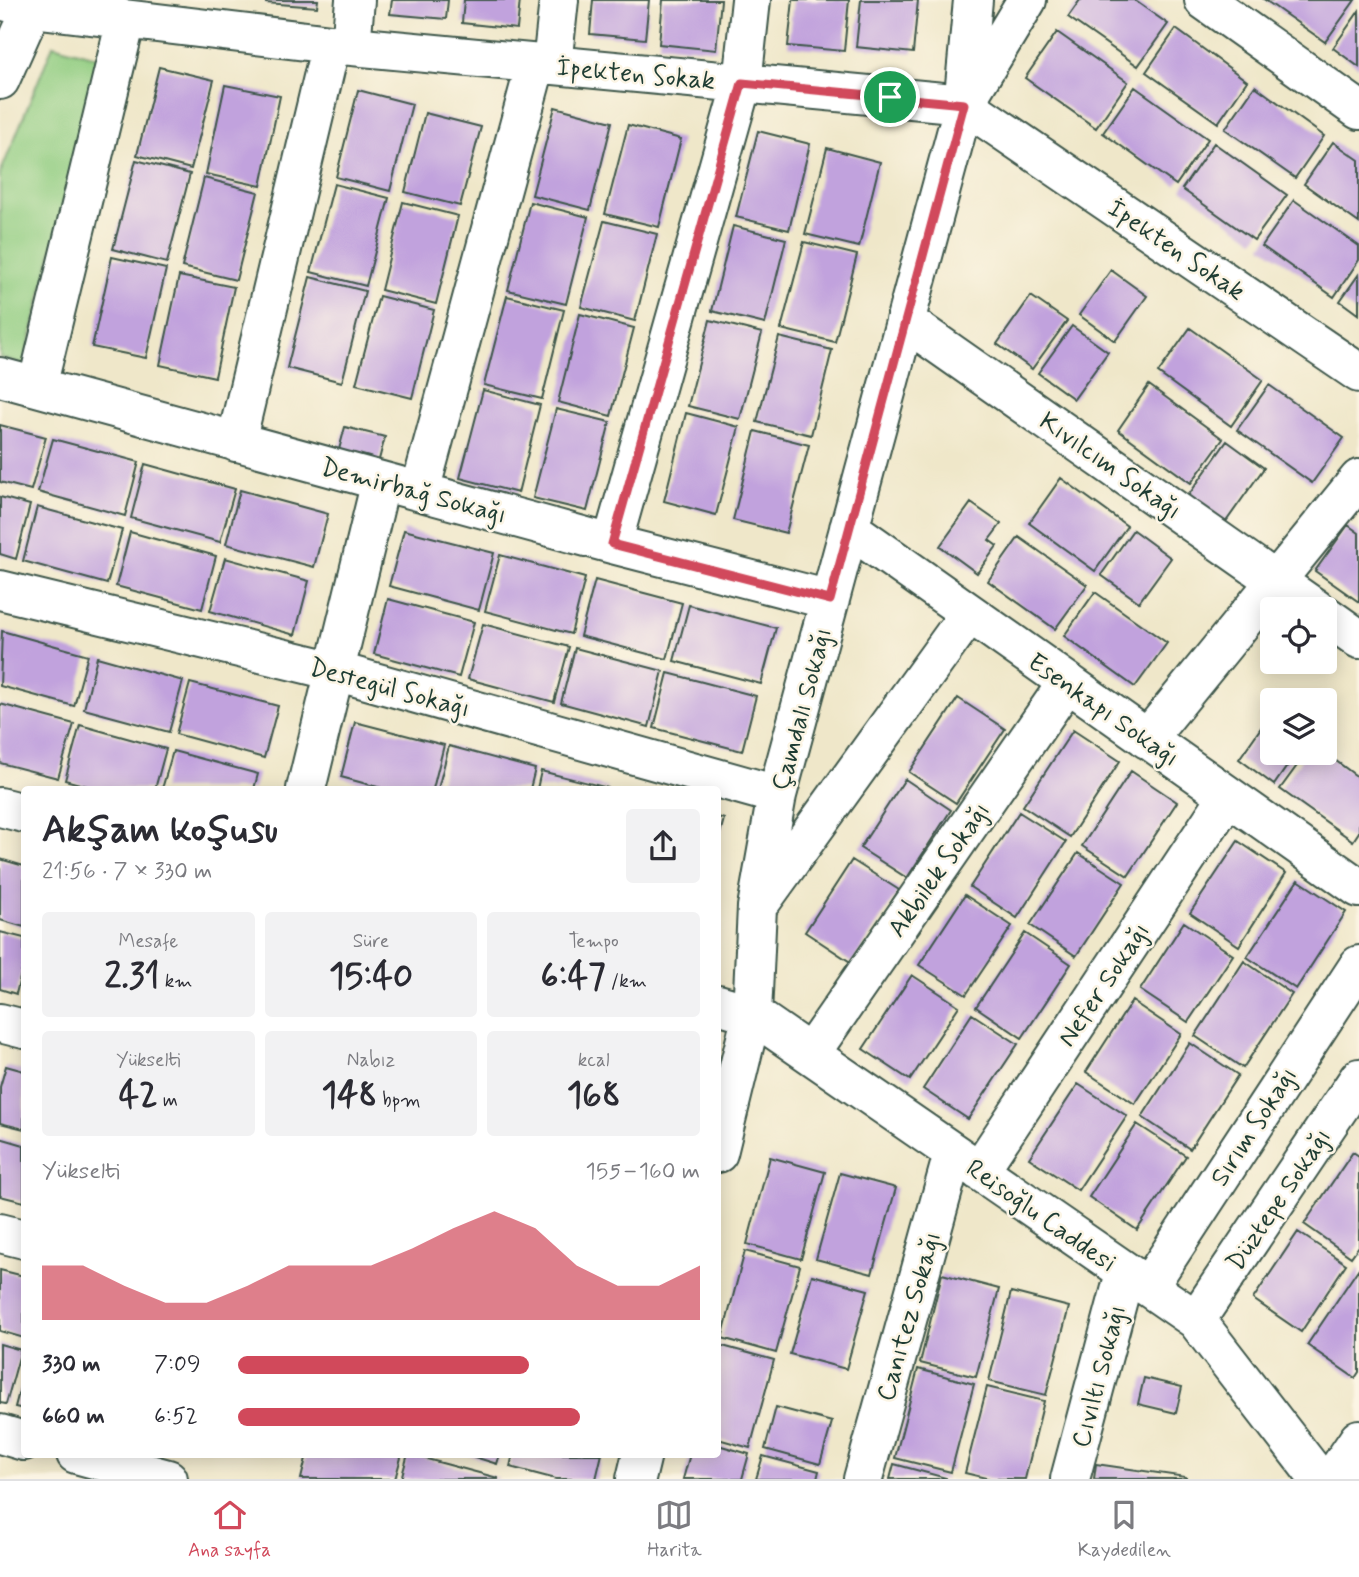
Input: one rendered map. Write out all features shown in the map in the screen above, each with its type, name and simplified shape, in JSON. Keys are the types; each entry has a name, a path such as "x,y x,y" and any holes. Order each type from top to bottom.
{"street":[{"path":"236,442 355,0"},
{"path":"420,491 544,64 559,0"},
{"path":"612,544 742,83 751,0"},
{"path":"964,104 973,0"},
{"name":"Çamdalı Sokağı","path":"721,1128 735,1009 777,795 905,321 964,104 1027,0"},
{"path":"1204,0 1359,110"},
{"path":"0,80 16,4"},
{"name":"İpekten Sokak","path":"16,4 135,13 341,45 964,104 1359,373"},
{"path":"37,387 135,13"},
{"name":"Kıvılcım Sokağı","path":"905,321 1299,597"},
{"name":"Demirbağ Sokağı","path":"0,377 612,544 830,600"},
{"path":"1147,739 1359,479"},
{"path":"307,786 381,481"},
{"name":"Esenkapı Sokağı","path":"849,528 1359,888"},
{"name":"Destegül Sokağı","path":"0,590 335,671 777,795"},
{"path":"757,907 969,614"},
{"path":"1337,623 1359,639"},
{"name":"Akbilek Sokağı","path":"810,1055 1067,683"},
{"name":"Nefer Sokağı","path":"966,1163 1228,796"},
{"path":"0,807 21,812"},
{"name":"Sırım Sokağı","path":"1137,1280 1359,965"},
{"name":"Reisoğlu Caddesi","path":"735,1009 810,1055 1196,1320 1289,1463 1319,1479"},
{"path":"0,1023 21,1028"},
{"name":"Düztepe Sokağı","path":"1196,1320 1359,1078"},
{"name":"Canıtez Sokağı","path":"863,1479 966,1163"},
{"path":"0,1233 21,1238"},
{"name":"Cıvıltı Sokağı","path":"1070,1479 1137,1280"},
{"path":"0,1434 21,1440"},
{"path":"1332,1479 1359,1439"},
{"path":"92,1458 145,1471"},
{"path":"636,1479 641,1458"}],"green space":[{"path":"53,45 100,58 24,364 0,358 0,174"}],"building":[{"path":"266,0 318,0 317,7 266,3"},
{"path":"392,0 448,0 446,19 390,14"},
{"path":"464,0 520,0 517,29 462,23"},
{"path":"593,0 649,0 645,39 590,34"},
{"path":"663,0 721,0 716,50 659,44"},
{"path":"793,0 849,0 844,51 788,46"},
{"path":"861,0 918,0 913,53 856,47"},
{"path":"1080,0 1134,0 1168,24 1138,66 1068,17"},
{"path":"1265,0 1355,0 1325,42"},
{"path":"1359,11 1359,67 1333,48"},
{"path":"1176,29 1247,81 1218,123 1146,72"},
{"path":"1057,32 1128,82 1096,128 1025,78"},
{"path":"159,67 214,80 191,169 137,155"},
{"path":"225,85 280,96 261,186 206,174"},
{"path":"1255,86 1324,136 1295,178 1225,129"},
{"path":"1135,87 1208,139 1176,185 1103,133"},
{"path":"358,90 412,104 390,191 336,177"},
{"path":"555,107 612,122 590,210 532,195"},
{"path":"425,113 481,127 460,206 405,192"},
{"path":"628,125 681,139 659,227 605,214"},
{"path":"758,131 810,144 789,230 736,217"},
{"path":"1333,142 1359,160 1359,223 1304,184"},
{"path":"1214,143 1287,195 1254,240 1182,189"},
{"path":"827,148 880,162 859,247 805,234"},
{"path":"136,160 190,174 167,263 113,249"},
{"path":"204,178 258,192 236,280 182,267"},
{"path":"334,184 389,198 366,286 311,272"},
{"path":"1294,200 1359,246 1359,260 1334,297 1262,246"},
{"path":"403,202 458,216 436,304 381,290"},
{"path":"530,202 588,217 566,304 508,290"},
{"path":"604,221 657,234 635,321 581,307"},
{"path":"733,226 786,239 765,324 712,311"},
{"path":"804,242 857,255 835,342 781,329"},
{"path":"112,257 166,269 146,358 92,347"},
{"path":"1111,270 1147,296 1115,341 1079,315"},
{"path":"1359,274 1359,315 1340,301"},
{"path":"179,276 234,287 215,377 160,365"},
{"path":"310,277 365,291 342,382 287,368"},
{"path":"379,296 434,310 412,398 356,384"},
{"path":"507,296 564,310 542,399 484,385"},
{"path":"1031,296 1067,321 1032,369 997,344"},
{"path":"580,314 634,328 611,416 558,402"},
{"path":"710,320 762,333 740,419 688,406"},
{"path":"1072,326 1108,352 1074,399 1038,373"},
{"path":"1190,328 1263,380 1231,426 1158,373"},
{"path":"779,337 832,350 811,435 757,422"},
{"path":"1149,385 1223,439 1191,483 1118,430"},
{"path":"1269,385 1344,438 1312,483 1237,430"},
{"path":"483,390 540,405 518,493 460,478"},
{"path":"556,409 610,422 587,511 533,498"},
{"path":"686,413 739,427 716,515 664,501"},
{"path":"0,425 46,437 31,490 0,482"},
{"path":"345,427 385,437 376,471 336,461"},
{"path":"755,431 809,445 786,533 733,520"},
{"path":"53,439 139,462 125,516 38,492"},
{"path":"1227,441 1264,468 1220,530 1183,503"},
{"path":"145,464 235,489 220,542 131,518"},
{"path":"1061,478 1127,526 1095,571 1029,523"},
{"path":"240,490 328,514 314,567 226,544"},
{"path":"0,497 30,505 16,559 0,554"},
{"path":"971,503 1001,524 989,540 997,546 977,573 940,546"},
{"path":"37,507 122,530 107,584 23,561"},
{"path":"1348,525 1359,533 1359,602 1315,571"},
{"path":"404,530 494,553 479,610 389,586"},
{"path":"1133,530 1171,558 1139,602 1101,575"},
{"path":"130,532 216,556 202,609 116,586"},
{"path":"1019,537 1087,585 1055,629 988,581"},
{"path":"500,555 585,578 571,634 485,611"},
{"path":"225,558 309,581 295,635 210,611"},
{"path":"595,580 682,603 667,659 580,636"},
{"path":"1095,592 1167,643 1135,687 1064,636"},
{"path":"388,599 474,622 459,677 374,654"},
{"path":"689,605 776,628 761,684 674,661"},
{"path":"483,624 569,647 554,702 468,679"},
{"path":"2,631 88,655 74,706 0,686"},
{"path":"575,648 663,671 649,727 561,703"},
{"path":"97,657 183,681 169,732 84,709"},
{"path":"668,673 756,696 742,751 654,728"},
{"path":"190,683 278,706 264,758 176,734"},
{"path":"958,698 1005,729 956,803 909,772"},
{"path":"0,704 74,724 58,778 0,763"},
{"path":"355,722 444,745 434,786 374,786 341,777"},
{"path":"80,725 166,749 156,786 87,786 65,780"},
{"path":"1260,729 1260,765 1288,765 1274,785 1239,759"},
{"path":"1073,730 1120,761 1070,837 1023,806"},
{"path":"449,746 535,769 531,786 439,786"},
{"path":"173,751 258,774 255,786 163,786"},
{"path":"1337,762 1359,778 1359,832 1353,841 1280,789 1298,765 1337,765"},
{"path":"541,771 600,786 538,786"},
{"path":"1131,771 1177,802 1128,876 1082,846"},
{"path":"905,779 951,810 907,878 860,848"},
{"path":"1019,812 1066,842 1017,918 970,887"},
{"path":"1238,841 1286,873 1239,946 1190,913"},
{"path":"1078,853 1124,883 1076,956 1030,925"},
{"path":"0,859 21,865 21,926 0,920"},
{"path":"852,860 899,890 852,963 805,932"},
{"path":"1298,880 1346,912 1296,989 1247,957"},
{"path":"965,895 1012,926 966,995 919,965"},
{"path":"1184,922 1233,955 1188,1022 1140,990"},
{"path":"0,932 21,937 21,974 16,994 0,989"},
{"path":"1025,933 1071,964 1022,1038 976,1007"},
{"path":"1244,961 1292,994 1243,1068 1195,1036"},
{"path":"912,975 959,1006 910,1080 863,1049"},
{"path":"1132,1001 1181,1034 1135,1104 1086,1072"},
{"path":"972,1014 1018,1044 968,1119 923,1089"},
{"path":"1190,1043 1238,1075 1190,1149 1142,1117"},
{"path":"6,1066 21,1070 21,1128 0,1123 0,1087"},
{"path":"1078,1084 1127,1116 1078,1190 1029,1158"},
{"path":"1137,1124 1186,1156 1137,1230 1089,1197"},
{"path":"0,1138 21,1144 21,1201 0,1196"},
{"path":"1353,1152 1359,1156 1359,1246 1351,1257 1304,1224"},
{"path":"770,1157 825,1172 801,1259 747,1244"},
{"path":"840,1173 896,1188 872,1274 816,1259"},
{"path":"1298,1232 1346,1264 1301,1332 1253,1299"},
{"path":"745,1251 800,1266 776,1353 722,1338"},
{"path":"1359,1268 1359,1372 1355,1378 1307,1345"},
{"path":"0,1270 21,1275 21,1337 0,1331"},
{"path":"942,1274 999,1289 976,1377 920,1363"},
{"path":"812,1275 868,1290 846,1369 790,1354"},
{"path":"1011,1292 1069,1307 1046,1395 989,1381"},
{"path":"0,1344 21,1350 6,1404 0,1403"},
{"path":"721,1346 774,1360 750,1448 721,1440"},
{"path":"918,1369 974,1384 951,1472 895,1458"},
{"path":"1144,1378 1182,1387 1176,1413 1138,1404"},
{"path":"21,1384 21,1408 15,1407"},
{"path":"987,1387 1044,1401 1025,1479 990,1479 965,1473"},
{"path":"776,1407 832,1422 820,1464 765,1449"},
{"path":"721,1446 749,1454 742,1479 683,1479 689,1458 721,1458"},
{"path":"763,1456 819,1471 817,1479 756,1479"},
{"path":"306,1458 401,1458 395,1479 301,1479"},
{"path":"407,1458 423,1458 498,1478 498,1479 401,1479"},
{"path":"478,1458 499,1458 497,1464"},
{"path":"512,1458 601,1458 596,1479 556,1479 510,1467"},
{"path":"894,1464 946,1478 946,1479 890,1479"},
{"path":"1096,1464 1186,1477 1186,1479 1094,1479"}],"route":[{"path":"742,83 890,97 964,104 830,600 612,544 742,83"}]}
